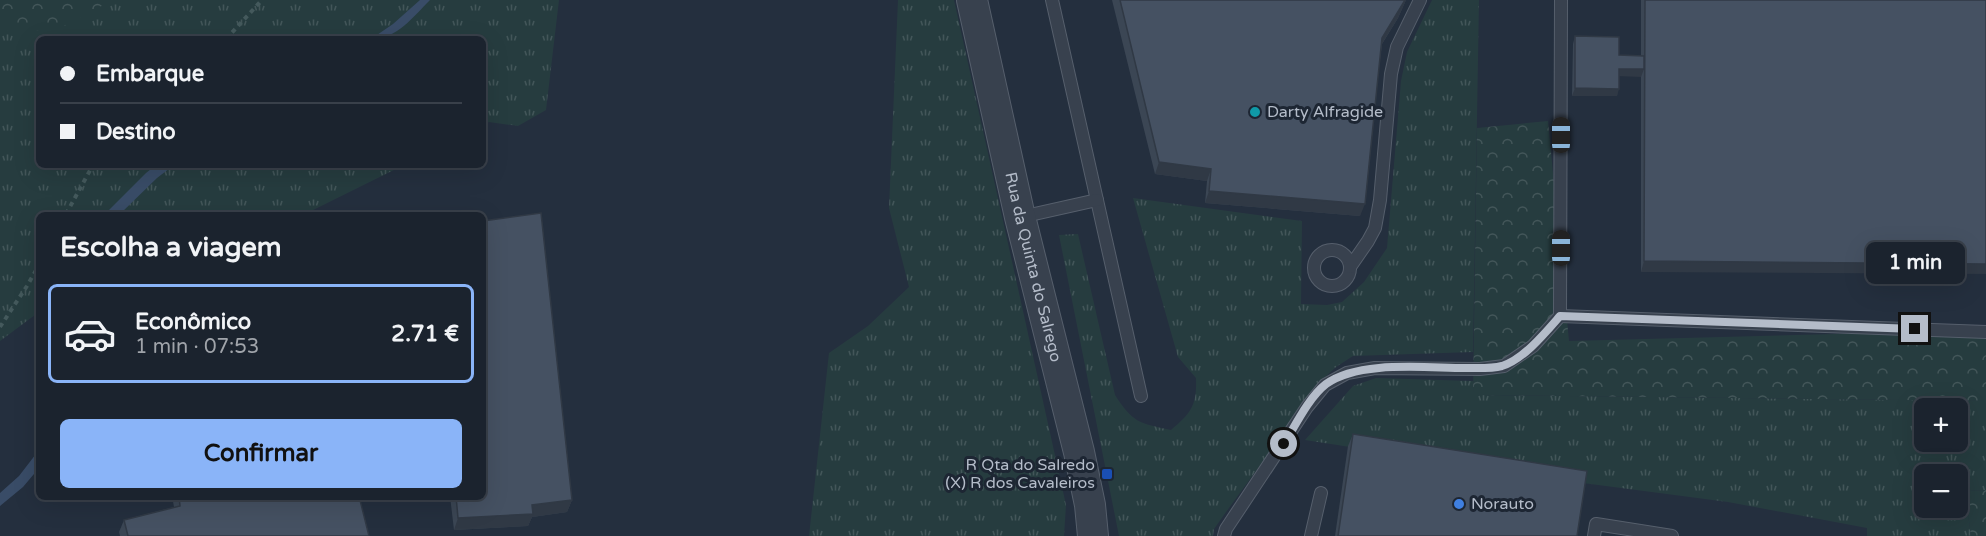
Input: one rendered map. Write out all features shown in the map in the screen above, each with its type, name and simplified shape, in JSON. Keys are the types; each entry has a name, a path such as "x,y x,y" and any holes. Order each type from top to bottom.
{"street":[{"name":"Rua da Quinta do Salrego","path":"972,0 1020,217 1079,452 1090,505 1093,535"}],"lane":[{"path":"1052,0 1141,396"},
{"path":"1350,267 1375,228 1380,200 1391,74 1397,47 1420,0"},
{"path":"1224,536 1226,529 1307,406 1325,385 1347,373 1375,368 1480,369 1504,366 1533,346 1560,316 1562,0"},
{"path":"1020,217 1096,200"},
{"path":"1560,316 1986,332"},
{"path":"1311,536 1321,493"},
{"path":"1594,536 1596,524 1672,536"}],"path":[{"path":"229,36 262,0"},
{"path":"67,212 91,168"},
{"path":"0,327 36,270"}],"green space":[{"path":"0,0 559,0 546,110 518,126 486,124 486,36 36,36 36,168 398,168 309,212 36,212 36,314 0,341"},
{"path":"0,0 113,0 54,31 0,30"},
{"path":"898,0 954,0 1066,505 1064,536 809,536 829,353 868,326 909,287 889,208"},
{"path":"1432,0 1479,0 1473,352 1353,356 1324,378 1214,529 1213,536 1119,536 1059,235 1078,234 1115,395 1132,417 1151,426 1171,430 1188,413 1194,402 1196,378 1178,357 1133,198 1302,221 1301,304 1327,305 1342,302 1364,282 1387,248 1401,81 1407,52"},
{"path":"1548,121 1569,341 1986,330 1986,401 1968,401 1968,398 1914,398 1914,400 1473,395 1477,128"},
{"path":"1376,378 1473,381 1473,395 1914,400 1914,452 1968,452 1968,401 1986,401 1986,490 1968,491 1968,464 1914,464 1914,518 1968,518 1968,514 1971,536 1867,536 1867,528 1728,502 1583,483 1305,440 1353,386"},
{"path":"1986,490 1986,536 1971,536 1968,491"}],"water":[{"path":"420,0 430,0 397,31 386,36 375,36"},
{"path":"152,168 170,168 122,212 107,212"},
{"path":"36,454 36,472 23,487 0,506 0,493 19,476"}],"building":[{"name":"Darty Alfragide","path":"1120,0 1405,0 1382,38 1365,204 1209,191 1211,169 1159,162"},
{"path":"1645,0 1986,0 1986,264 1644,261"},
{"path":"1575,36 1619,37 1619,55 1644,56 1644,69 1619,69 1619,89 1575,88"},
{"path":"541,213 572,500 532,505 533,514 458,518 456,500 486,500 486,221"},
{"name":"Norauto","path":"1353,434 1587,471 1577,536 1338,536"},
{"path":"179,500 360,500 369,536 128,536 124,520 180,506"}],"place":[{"name":"Darty Alfragide","path":"1255,112"},
{"name":"R Qta do Salredo (X) R dos Cavaleiros","path":"1107,474"},
{"name":"Norauto","path":"1459,504"}],"route":[{"path":"1284,444 1307,406 1325,385 1347,373 1375,368 1480,369 1504,366 1533,346 1560,316 1915,329"}]}
